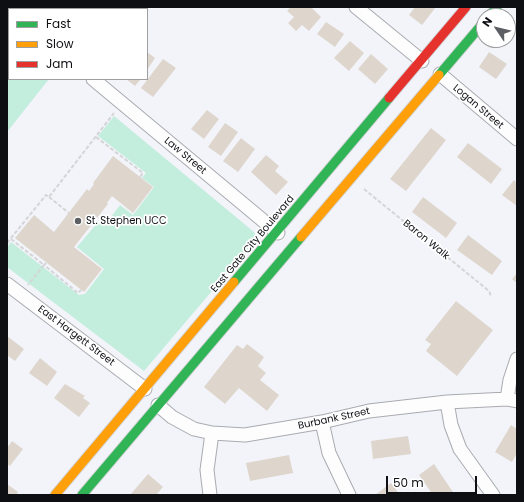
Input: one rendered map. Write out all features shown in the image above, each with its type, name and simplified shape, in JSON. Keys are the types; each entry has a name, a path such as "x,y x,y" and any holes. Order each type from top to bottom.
{"main road":[{"name":"East Gate City Boulevard","path":"55,495 278,233 466,7"},
{"path":"82,495 476,31"}],"street":[{"path":"356,7 422,61"},
{"name":"Logan Street","path":"440,74 517,139"},
{"name":"Law Street","path":"94,80 278,233"},
{"name":"East Hargett Street","path":"7,284 145,388"},
{"path":"512,400 510,380 517,359"},
{"name":"Burbank Street","path":"158,405 183,423 194,428 212,433 245,435 322,422 369,411 447,402 512,400"},
{"path":"447,402 451,425 460,449 493,495"},
{"path":"322,422 329,453 349,495"},
{"path":"210,495 207,470 212,433"}],"path":[{"path":"49,197 114,114"},
{"path":"96,136 143,173 140,177"},
{"name":"Baron Walk","path":"359,185 489,290 491,296"},
{"path":"7,244 46,194 69,213"},
{"path":"11,239 45,264 78,293 81,290"},
{"path":"27,286 45,264"}],"green space":[{"path":"7,26 8,80 48,80 7,132"},
{"path":"114,116 254,232 257,238 144,371 7,267 7,247 11,242 79,295 85,294 104,269 77,247 98,222 105,225 120,205 133,215 154,187 142,178 146,173 98,136"}],"building":[{"path":"52,7 68,7 68,8"},
{"path":"291,7 311,7 321,17 309,31 302,25 296,31 288,23 294,17 287,11"},
{"path":"415,7 436,7 422,25 409,15"},
{"path":"326,22 344,34 335,47 317,34"},
{"path":"350,41 364,53 349,71 334,58"},
{"path":"489,52 507,64 496,79 479,67"},
{"path":"148,53 155,58 148,68"},
{"path":"371,54 388,69 375,84 358,69"},
{"path":"163,59 176,68 153,97 141,88"},
{"path":"127,80 140,80 135,86"},
{"path":"207,110 219,119 204,139 191,129"},
{"path":"225,123 238,132 221,156 208,147"},
{"path":"431,128 446,140 406,191 390,179"},
{"path":"241,138 255,149 238,172 223,161"},
{"path":"468,143 502,169 491,184 457,157"},
{"path":"266,155 279,166 275,171 288,182 276,195 251,172"},
{"name":"St. Stephen UCC","path":"113,156 153,187 133,213 112,196 107,203 108,204 74,247 102,269 84,292 15,238 34,215 54,232 87,189 89,191 94,184 93,183"},
{"path":"514,180 517,183 517,206 502,195"},
{"path":"423,197 457,223 446,238 412,212"},
{"path":"468,235 502,261 492,275 457,250"},
{"path":"517,273 517,283 512,279"},
{"path":"456,301 493,330 457,376 426,351 431,344 425,340"},
{"path":"7,336 24,349 15,361 7,355"},
{"path":"247,344 264,357 258,366 266,373 260,380 279,395 267,411 239,388 225,404 204,387 237,345 243,349"},
{"path":"40,358 57,372 47,386 29,373"},
{"path":"65,384 85,396 83,398 90,403 79,417 54,398"},
{"path":"511,425 517,429 517,453 512,462 495,452"},
{"path":"408,436 411,454 373,459 371,441"},
{"path":"12,441 23,449 10,466 7,464 7,448"},
{"path":"289,455 293,473 250,481 246,463"},
{"path":"434,464 455,495 433,495 419,475"},
{"path":"148,474 163,487 156,495 130,495"},
{"path":"391,483 400,495 375,495"},
{"path":"7,484 18,492 16,495 7,495"}],"traffic: fast":[{"path":"439,75 476,31"},
{"path":"234,282 389,98"},
{"path":"82,495 301,237"}],"traffic: slow":[{"path":"301,237 439,75"},
{"path":"55,495 234,282"}],"traffic: jam":[{"path":"389,98 466,7"}],"place":[{"name":"St. Stephen UCC","path":"78,221"}]}
